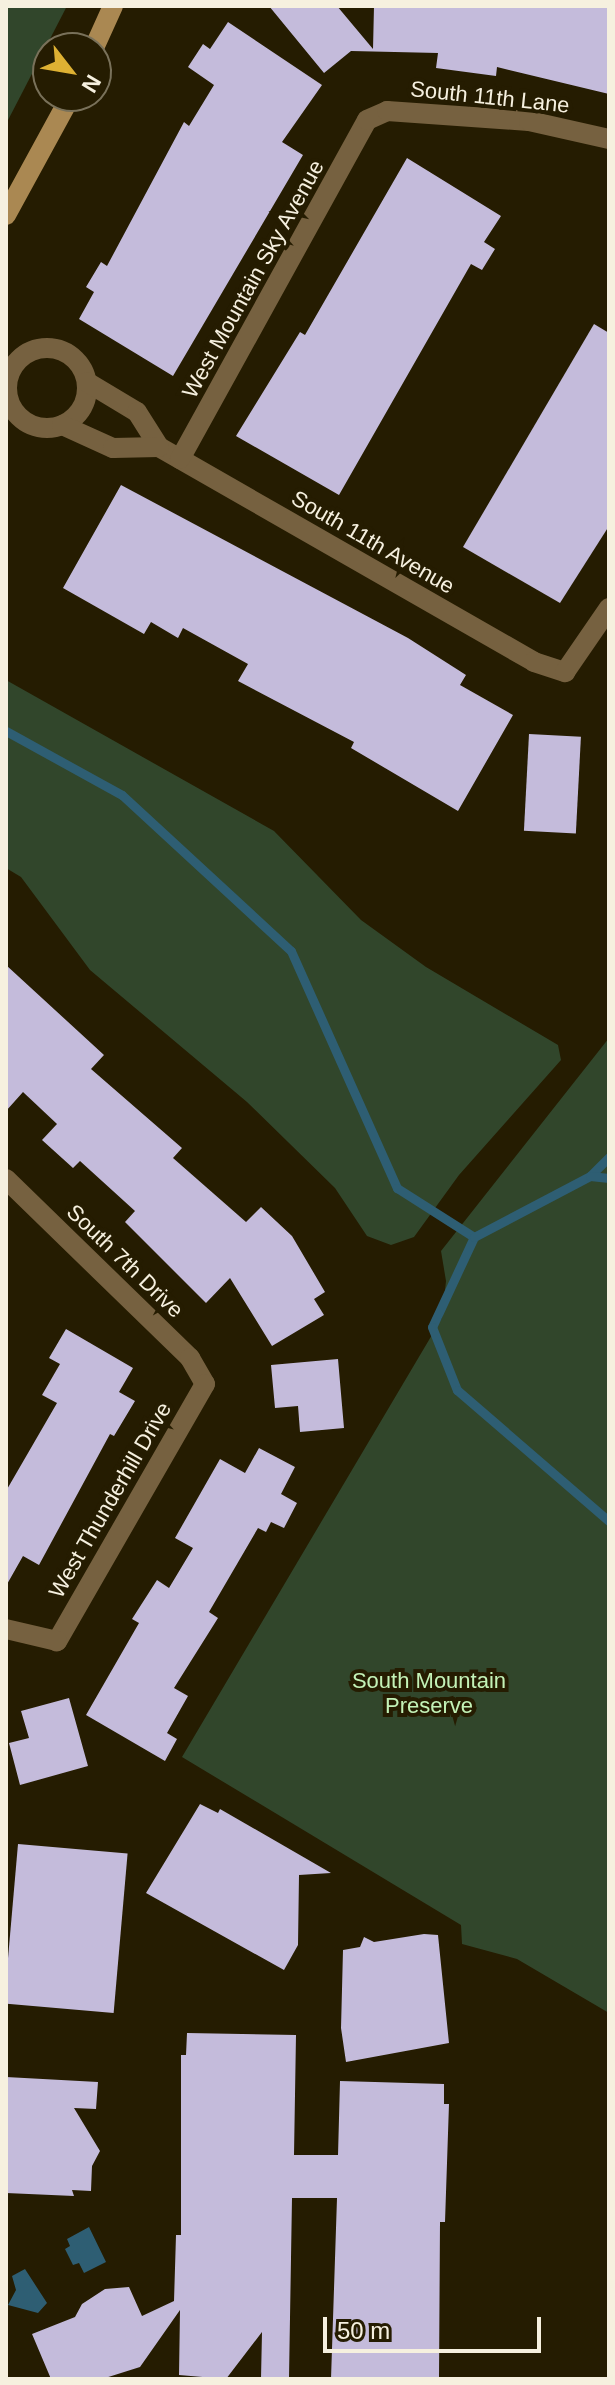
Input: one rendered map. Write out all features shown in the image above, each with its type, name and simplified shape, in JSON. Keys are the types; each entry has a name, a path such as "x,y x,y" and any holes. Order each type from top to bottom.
{"main road":[{"path":"101,32 113,6"},
{"path":"6,215 62,112"}],"street":[{"name":"South 11th Lane","path":"367,120 387,111 529,121 609,139"},
{"name":"West Mountain Sky Avenue","path":"180,459 367,120"},
{"name":"South 11th Avenue","path":"159,447 113,448 62,425 36,427 16,412 7,389 10,362 34,350 57,349 77,360 87,382 137,412 159,447 534,662 565,672 609,608"},
{"path":"62,425 79,412 87,382"},
{"name":"South 7th Drive","path":"6,1179 190,1358 205,1384"},
{"name":"West Thunderhill Drive","path":"6,1629 57,1641 205,1384"}],"green space":[{"path":"6,6 67,6 54,32 32,32 32,74 6,124"},
{"path":"6,680 274,831 361,920 426,967 558,1045 561,1060 459,1175 414,1237 391,1245 367,1236 335,1188 247,1102 90,970 21,877 6,868"},
{"name":"South Mountain Preserve","path":"609,1038 609,2013 517,1959 462,1944 461,1925 182,1757 442,1318 446,1281 441,1251"}],"water":[{"path":"89,2227 106,2262 84,2273 79,2263 73,2265 65,2249 70,2246 67,2239"},
{"path":"25,2269 47,2303 38,2313 8,2305 16,2290 12,2276"}],"building":[{"path":"269,6 337,6 373,49 374,6 609,6 609,94 497,67 496,76 436,68 438,53 351,51 324,73"},
{"path":"228,22 322,85 282,142 303,155 173,376 79,319 94,292 86,287 101,262 107,266 184,122 189,126 214,85 188,67 203,44 210,49"},
{"path":"407,158 501,216 484,242 495,249 482,270 471,264 339,495 236,436 300,332 305,335"},
{"path":"594,324 609,333 609,526 560,603 463,547"},
{"path":"121,485 408,638 466,675 460,685 513,715 458,811 351,748 354,742 238,681 248,664 183,628 178,638 151,622 144,634 63,588"},
{"path":"529,734 581,737 576,834 524,831"},
{"path":"6,965 104,1055 91,1069 182,1148 173,1158 246,1222 261,1207 292,1236 325,1292 314,1299 324,1315 272,1346 230,1278 206,1303 125,1222 135,1211 80,1161 73,1168 42,1140 57,1124 23,1092 6,1111"},
{"path":"66,1329 133,1368 119,1392 135,1401 114,1436 110,1434 39,1565 23,1556 6,1586 6,1491 57,1403 42,1395 60,1364 49,1358"},
{"path":"338,1359 344,1428 300,1432 298,1406 275,1408 271,1365"},
{"path":"259,1448 295,1467 281,1494 297,1503 284,1528 271,1522 266,1532 258,1528 209,1612 218,1618 174,1688 188,1696 167,1733 177,1739 165,1761 86,1715 139,1623 132,1619 157,1580 169,1588 193,1548 175,1538 220,1459 245,1473"},
{"path":"69,1698 88,1766 20,1785 9,1743 29,1738 21,1711"},
{"path":"200,1804 218,1813 220,1809 331,1873 299,1875 298,1945 284,1970 146,1893"},
{"path":"18,1844 128,1854 114,2013 6,2004"},
{"path":"424,1934 438,1935 449,2043 346,2062 341,2028 343,1950 360,1947 364,1937 374,1942"},
{"path":"187,2033 296,2035 294,2155 338,2155 340,2081 444,2084 444,2104 449,2104 445,2222 440,2222 439,2379 331,2379 337,2198 292,2198 289,2378 261,2378 262,2332 226,2379 179,2375 180,2310 140,2367 102,2379 51,2379 32,2334 75,2317 82,2304 105,2289 129,2287 142,2316 174,2301 176,2235 181,2235 181,2055 186,2055"},
{"path":"6,2077 98,2082 96,2109 74,2108 100,2151 92,2166 91,2191 72,2190 74,2196 6,2193"}],"waterway":[{"path":"6,731 122,795 291,951 397,1188 474,1237 432,1327 457,1390 609,1521"},
{"path":"590,1176 609,1157"},
{"path":"474,1237 590,1176 609,1178"}]}
